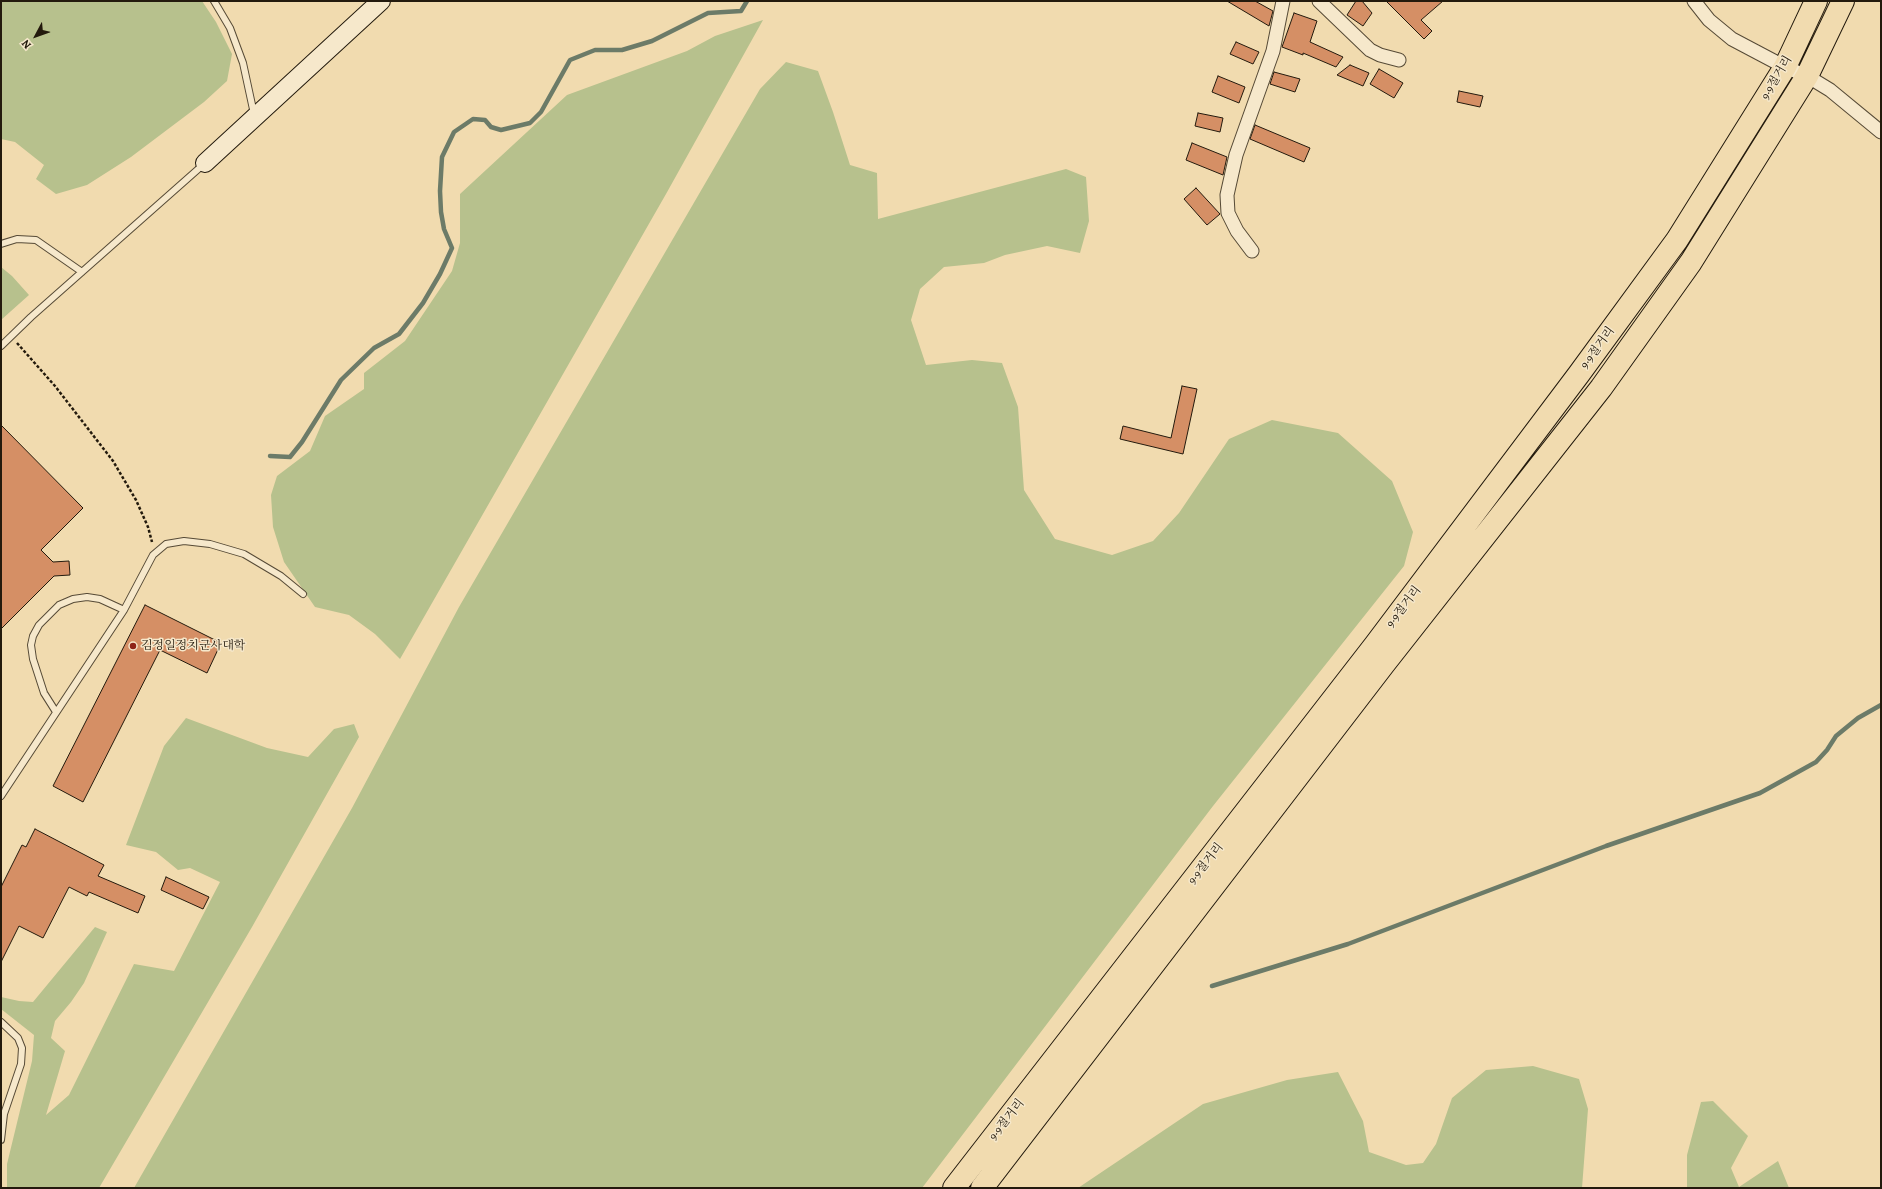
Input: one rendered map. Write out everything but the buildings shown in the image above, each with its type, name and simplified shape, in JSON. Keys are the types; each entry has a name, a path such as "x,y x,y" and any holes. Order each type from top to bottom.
{"highway":[{"name":"9·9절거리","path":"954,1188 1375,645 1579,374 1677,240 1785,67 1816,1"},
{"name":"9·9절거리","path":"982,1188 1384,664 1601,388 1691,262 1806,76 1843,1"}],"street":[{"path":"205,163 381,1"},
{"path":"1252,251 1237,231 1228,213 1227,195 1236,155 1272,51 1283,1"},
{"path":"1320,1 1370,50 1380,55 1399,60"},
{"path":"1694,1 1709,20 1732,39 1785,67 1806,76 1830,90 1881,132"}],"lane":[{"path":"214,1 230,28 243,63 255,117"},
{"path":"1,346 205,163"},
{"path":"1,244 17,239 36,240 82,272"},
{"path":"1,796 124,610 153,555 166,544 184,541 210,544 244,554 280,576 303,594"},
{"path":"56,712 44,693 33,659 31,644 33,636 39,625 59,605 73,599 87,597 100,599 124,610"},
{"path":"1,1022 18,1038 22,1048 21,1064 4,1114 1,1140"}],"path":[{"path":"11,337 55,386 113,461 136,500 148,527 152,541 153,555"}],"green space":[{"path":"1,1 202,1 216,22 232,54 227,81 204,102 131,157 87,185 56,194 36,179 44,165 15,142 1,139"},
{"path":"763,20 666,194 400,659 375,634 349,615 315,607 284,562 273,527 271,495 277,476 310,451 325,416 364,389 364,373 405,341 452,271 460,243 460,194 567,95 687,51 715,36"},
{"path":"786,62 818,71 850,165 877,173 878,219 1066,169 1086,177 1089,221 1080,253 1047,246 1005,255 984,263 944,267 920,289 911,320 926,365 972,360 1002,363 1018,407 1024,490 1055,539 1112,555 1153,541 1179,513 1229,439 1272,420 1338,433 1392,481 1413,532 1404,566 1213,806 922,1188 134,1188 352,808 459,607 760,89"},
{"path":"1,267 12,276 29,295 1,320"},
{"path":"186,718 267,748 308,757 334,729 354,724 359,737 252,927 99,1188 7,1188 7,1164 32,1061 34,1035 1,1009 1,997 33,1002 95,927 107,932 84,983 55,1021 51,1038 65,1051 46,1115 69,1095 134,964 174,971 220,882 190,868 178,870 156,852 126,845 164,746"},
{"path":"1533,1066 1579,1079 1588,1109 1582,1188 1078,1188 1203,1104 1287,1080 1338,1072 1363,1121 1369,1152 1406,1165 1423,1163 1436,1144 1452,1098 1486,1070"},
{"path":"1713,1101 1748,1136 1731,1168 1739,1187 1778,1161 1789,1188 1687,1188 1687,1155 1701,1102"}],"waterway":[{"path":"270,456 290,457 302,442 341,380 374,348 399,334 423,303 440,274 452,248 444,229 441,212 440,191 442,157 454,132 473,119 485,120 491,127 501,130 530,123 541,112 570,60 595,50 622,50 652,41 708,13 741,11 747,1"},
{"path":"1212,986 1348,944 1606,846 1760,793 1816,762 1827,750 1836,736 1858,718 1881,705"}],"place":[{"name":"김정일정치군사대학","path":"133,646"}]}
